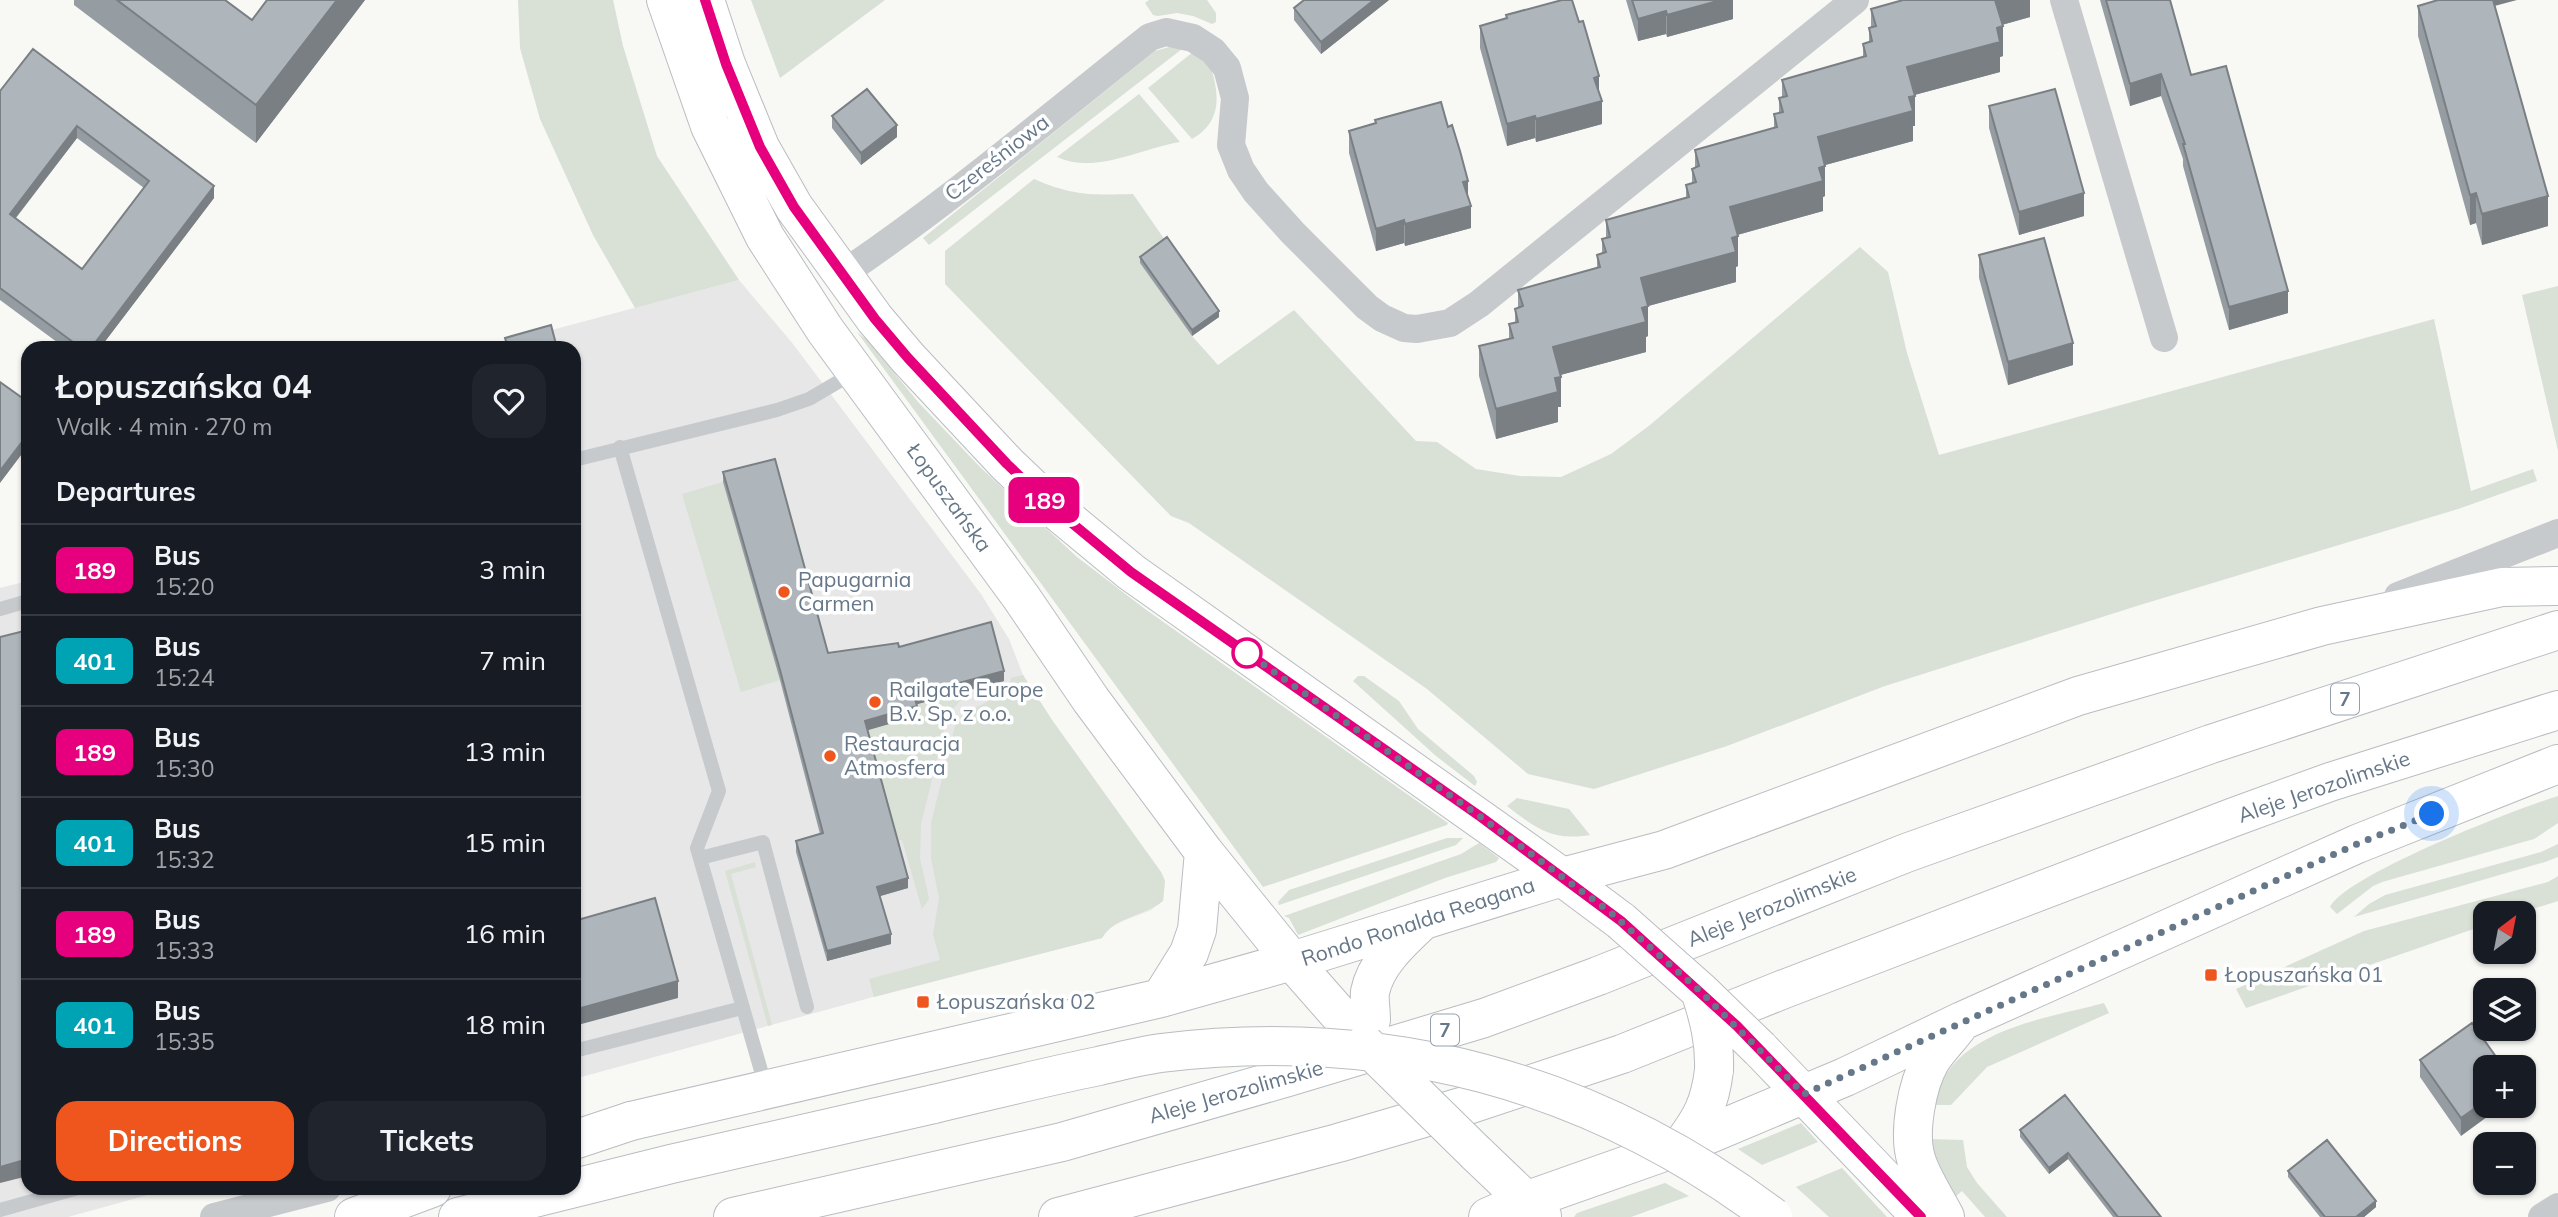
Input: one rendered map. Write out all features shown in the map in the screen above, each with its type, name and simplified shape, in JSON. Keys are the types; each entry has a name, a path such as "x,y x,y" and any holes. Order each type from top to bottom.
{"main road":[{"name":"Łopuszańska","path":"666,0 710,126 765,237 825,331 1021,597 1091,700 1204,852 1292,961"},
{"path":"705,0 726,64 760,147 794,207 841,275 908,358 1007,464 1050,505 1131,572 1562,877 1664,850 2078,696 2322,626 2502,587 2558,586"},
{"name":"Aleje Jerozolimskie","path":"733,1217 1062,1142 1485,1018 1598,976 1906,853 2211,744 2558,630"},
{"name":"Aleje Jerozolimskie","path":"1058,1217 1338,1143 1468,1105 1609,1058 2234,817 2330,782 2558,710"},
{"path":"1488,1217 1534,1209 1846,1077 1962,1021 2077,972 2357,844 2558,764"},
{"path":"1161,998 1189,953 1197,930 1204,852"},
{"name":"Rondo Ronalda Reagana","path":"1292,961 1562,877 1621,921 1700,991 1804,1094"},
{"path":"1361,1023 1380,967 1398,944 1425,918"},
{"path":"581,1138 631,1121 1161,998 1292,961"},
{"name":"Rondo Ronalda Reagana","path":"1292,961 1361,1023 1384,1064 1534,1209"},
{"path":"1681,1146 1701,1119 1711,1094 1714,1070 1715,1049 1711,1025 1700,991"},
{"path":"1945,1217 1916,1159 1914,1114 1931,1060 1962,1021"},
{"path":"581,1186 1060,1074 1159,1054 1234,1046 1304,1046 1395,1054 1459,1066 1533,1087 1589,1109 1705,1170 1773,1217"},
{"path":"1804,1094 1921,1217"},
{"path":"354,1217 413,1195"},
{"path":"458,1217 546,1195"}],"street":[{"name":"Czereśniowa","path":"841,275 891,241 1150,37 1166,32 1194,38 1213,51 1227,68 1235,98 1231,145 1241,170 1256,192 1293,233 1367,307 1393,323 1404,328 1417,329 1450,323 1479,304 1855,0"},
{"path":"2064,0 2164,338"},
{"path":"2322,626 2558,533"},
{"path":"581,1132 631,1121"},
{"path":"214,1217 300,1195"},
{"path":"2542,1217 2558,1207"}],"lane":[{"path":"581,458 777,410 809,399 856,372"},
{"path":"620,447 719,791 697,848 767,1089"},
{"path":"0,609 21,603"},
{"path":"700,858 764,842 807,1007"},
{"path":"581,1049 742,1008"},
{"path":"0,1210 53,1195"}],"shaded area":[{"path":"518,0 613,0 623,46 657,156 739,280 635,308 593,235 540,119 520,48"},
{"path":"751,0 885,0 780,78"},
{"path":"1149,0 1207,0 1216,13 1216,22 1212,24 1177,13 1153,15 1145,3"},
{"path":"1173,46 1182,49 929,245 923,238 1155,51"},
{"path":"1193,52 1211,68 1217,99 1213,117 1208,125 1192,139 1148,88"},
{"path":"1139,94 1180,142 1103,162 1072,162 1057,157"},
{"path":"1034,179 1060,189 1082,193 1133,194 1167,243 1140,263 1192,336 1218,365 1294,310 1416,441 1437,442 1476,469 1520,476 1561,477 1611,454 1650,425 1860,247 1888,272 1907,353 1939,455 2434,319 2471,491 2533,469 2537,481 2458,509 2140,605 1885,686 1727,746 1594,789 1528,774 1427,689 1189,523 1171,516 945,284 945,251"},
{"path":"739,280 793,344 981,594 1009,639 1023,675 1052,720 1161,872 1165,881 1163,901 1151,910 1110,926 1102,938 946,977 581,1077 581,341 511,341"},
{"path":"2558,286 2558,451 2522,295"},
{"path":"857,332 980,467 1077,557 1145,609 1448,823 1447,825 1263,887"},
{"path":"723,482 780,680 741,692 682,494"},
{"path":"21,583 21,1195 148,1195 68,1217 0,1217 0,588"},
{"path":"1023,675 1161,872 1165,881 1163,901 1114,925 1102,938 874,997 869,979 940,960 933,934 939,898 931,858 931,823 957,718 1010,689 1011,678"},
{"path":"1358,676 1364,676 1399,701 1418,729 1474,776 1477,782 1475,786 1436,756 1353,681"},
{"path":"970,690 948,714 921,824 920,858 929,899 922,909 902,840 895,841 862,719 883,726 917,716 914,705"},
{"path":"2558,796 2558,823 2534,839 2382,882 2337,914 2330,907 2343,894 2367,878 2399,861 2472,828"},
{"path":"1517,798 1569,809 1590,835 1555,835 1536,827 1507,806"},
{"path":"1447,838 1463,838 1456,845 1279,905 1278,902 1289,890"},
{"path":"1479,843 1499,858 1496,862 1445,878 1298,935 1289,918 1284,916 1461,854"},
{"path":"2558,844 2558,857 2545,862 2354,917 2385,895 2541,852"},
{"path":"755,862 756,867 731,874 772,1025 768,1026 725,871"},
{"path":"2558,876 2558,901 2536,908 2536,901 2477,901 2548,882"},
{"path":"2473,902 2473,929 2246,1008 2236,989 2364,931"},
{"path":"2104,1003 2109,1013 1987,1067 1951,1105 1933,1105 1943,1079 1958,1059 1978,1044 2027,1023"},
{"path":"1801,1123 1818,1142 1762,1165 1738,1149"},
{"path":"1928,1139 1963,1140 1967,1167 1977,1183 2007,1217 1985,1217 1962,1191 1954,1198 1942,1180"},
{"path":"1842,1168 1887,1217 1829,1217 1796,1187"},
{"path":"1665,1183 1689,1196 1631,1217 1574,1217 1577,1213"}],"building":[{"path":"117,0 225,0 252,20 267,0 337,0 256,105"},
{"path":"1304,0 1374,0 1321,42 1294,8"},
{"path":"1562,0 1572,0 1579,22 1583,21 1599,76 1594,78 1602,101 1507,124 1480,26 1507,18 1506,15"},
{"path":"1632,0 1721,0 1667,15 1666,11 1638,19"},
{"path":"1903,0 1995,0 2003,26 1997,28 2000,42 1907,67 1915,96 1909,97 1913,111 1818,137 1825,166 1819,168 1823,181 1730,207 1738,236 1732,238 1736,252 1641,278 1648,306 1642,308 1646,322 1553,347 1561,377 1555,378 1558,392 1496,409 1479,346 1513,338 1509,324 1518,322 1515,309 1523,306 1518,290 1600,267 1597,255 1606,252 1602,239 1610,237 1606,220 1689,197 1686,185 1696,182 1692,169 1699,166 1695,150 1777,127 1774,114 1783,112 1779,98 1787,96 1782,80 1866,56 1863,44 1872,41 1869,28 1876,26 1871,9"},
{"path":"2106,0 2170,0 2191,75 2226,66 2288,291 2229,307 2185,144 2161,74 2130,84"},
{"path":"2438,0 2493,0 2548,196 2482,214 2476,193 2470,195 2418,6"},
{"path":"33,49 214,186 96,341 72,341 0,288 0,91","holes":["77,126 149,181 82,269 10,214"]},
{"path":"867,89 897,125 861,153 832,116"},
{"path":"2055,89 2084,193 2019,212 1989,106"},
{"path":"1441,102 1448,127 1452,125 1460,151 1468,181 1463,182 1471,206 1405,224 1404,220 1376,229 1349,131 1376,123 1375,120"},
{"path":"1167,237 1219,311 1192,330 1140,257"},
{"path":"2044,238 2073,343 2008,362 1979,255"},
{"path":"551,325 555,341 506,341 505,338"},
{"path":"0,382 21,397 21,443 0,471"},
{"path":"775,459 828,653 898,643 899,647 991,622 1004,671 914,695 917,706 865,721 908,878 877,887 891,934 827,951 796,841 823,833 723,472"},
{"path":"21,632 21,1161 0,1167 0,637"},
{"path":"655,898 678,981 581,1008 581,919"},
{"path":"2472,1023 2473,1041 2485,1041 2495,1055 2473,1055 2473,1110 2461,1118 2420,1060"},
{"path":"2065,1095 2161,1217 2118,1217 2068,1153 2049,1168 2020,1130"},
{"path":"2327,1140 2376,1201 2356,1217 2325,1217 2288,1171"}],"bus line":[{"name":"189","path":"705,0 726,64 760,147 794,207 875,319 1007,464 1050,505 1131,572 1481,817 1621,921 1737,1026 1921,1217"}],"place":[{"name":"Papugarnia Carmen","path":"784,592"},
{"name":"Railgate Europe B.v. Sp. z o.o.","path":"875,702"},
{"name":"Restauracja Atmosfera","path":"830,756"},
{"name":"Łopuszańska 01","path":"2211,975"},
{"name":"Łopuszańska 02","path":"923,1002"}],"route":[{"path":"1247,653 1240,648 1481,817 1610,912 1700,991 1804,1094 2357,844 2432,814"}]}
